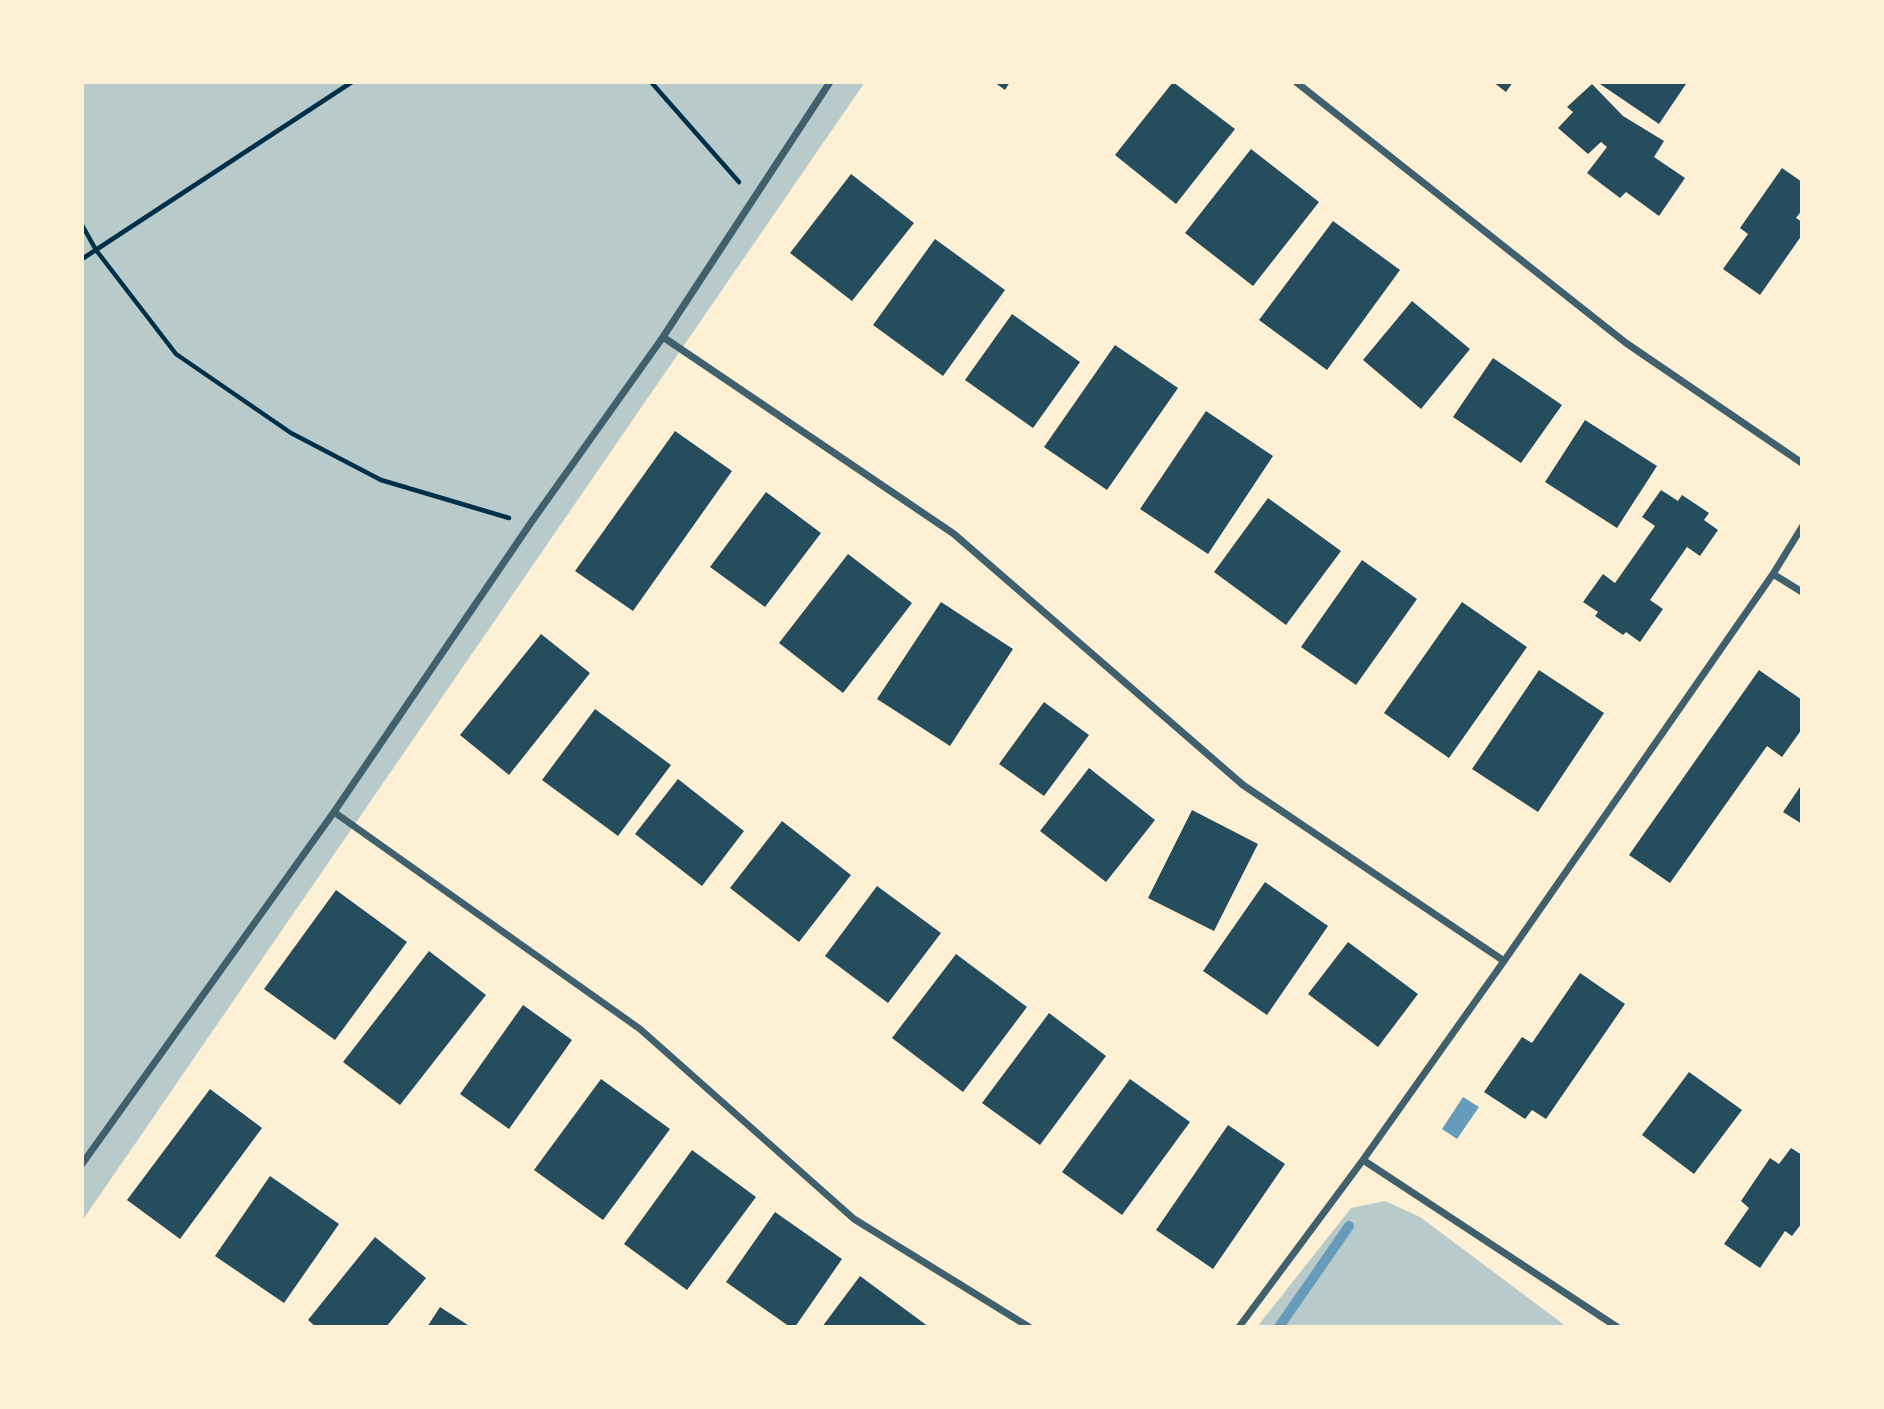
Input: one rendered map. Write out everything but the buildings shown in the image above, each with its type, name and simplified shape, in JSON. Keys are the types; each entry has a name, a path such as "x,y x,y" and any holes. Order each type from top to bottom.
{"street":[{"path":"82,1164 334,812 530,524 663,337 830,82"},
{"path":"1296,82 1626,343 1802,463"},
{"path":"663,337 954,534 1243,785 1504,961"},
{"path":"1239,1327 1363,1160 1504,961 1773,574 1802,527"},
{"path":"1773,574 1802,592"},
{"path":"334,812 640,1029 854,1219 1029,1327"},
{"path":"1363,1160 1617,1327"}],"path":[{"path":"82,259 352,82"},
{"path":"651,82 754,199"},
{"path":"82,225 96,250 176,354 291,433 381,480 530,524"}],"shaded area":[{"path":"82,82 865,82 82,1221"},
{"path":"1385,1201 1420,1217 1567,1327 1257,1327 1351,1208"}],"water":[{"path":"1463,1097 1479,1107 1457,1139 1442,1129"}],"waterway":[{"path":"1279,1327 1349,1226"}]}
